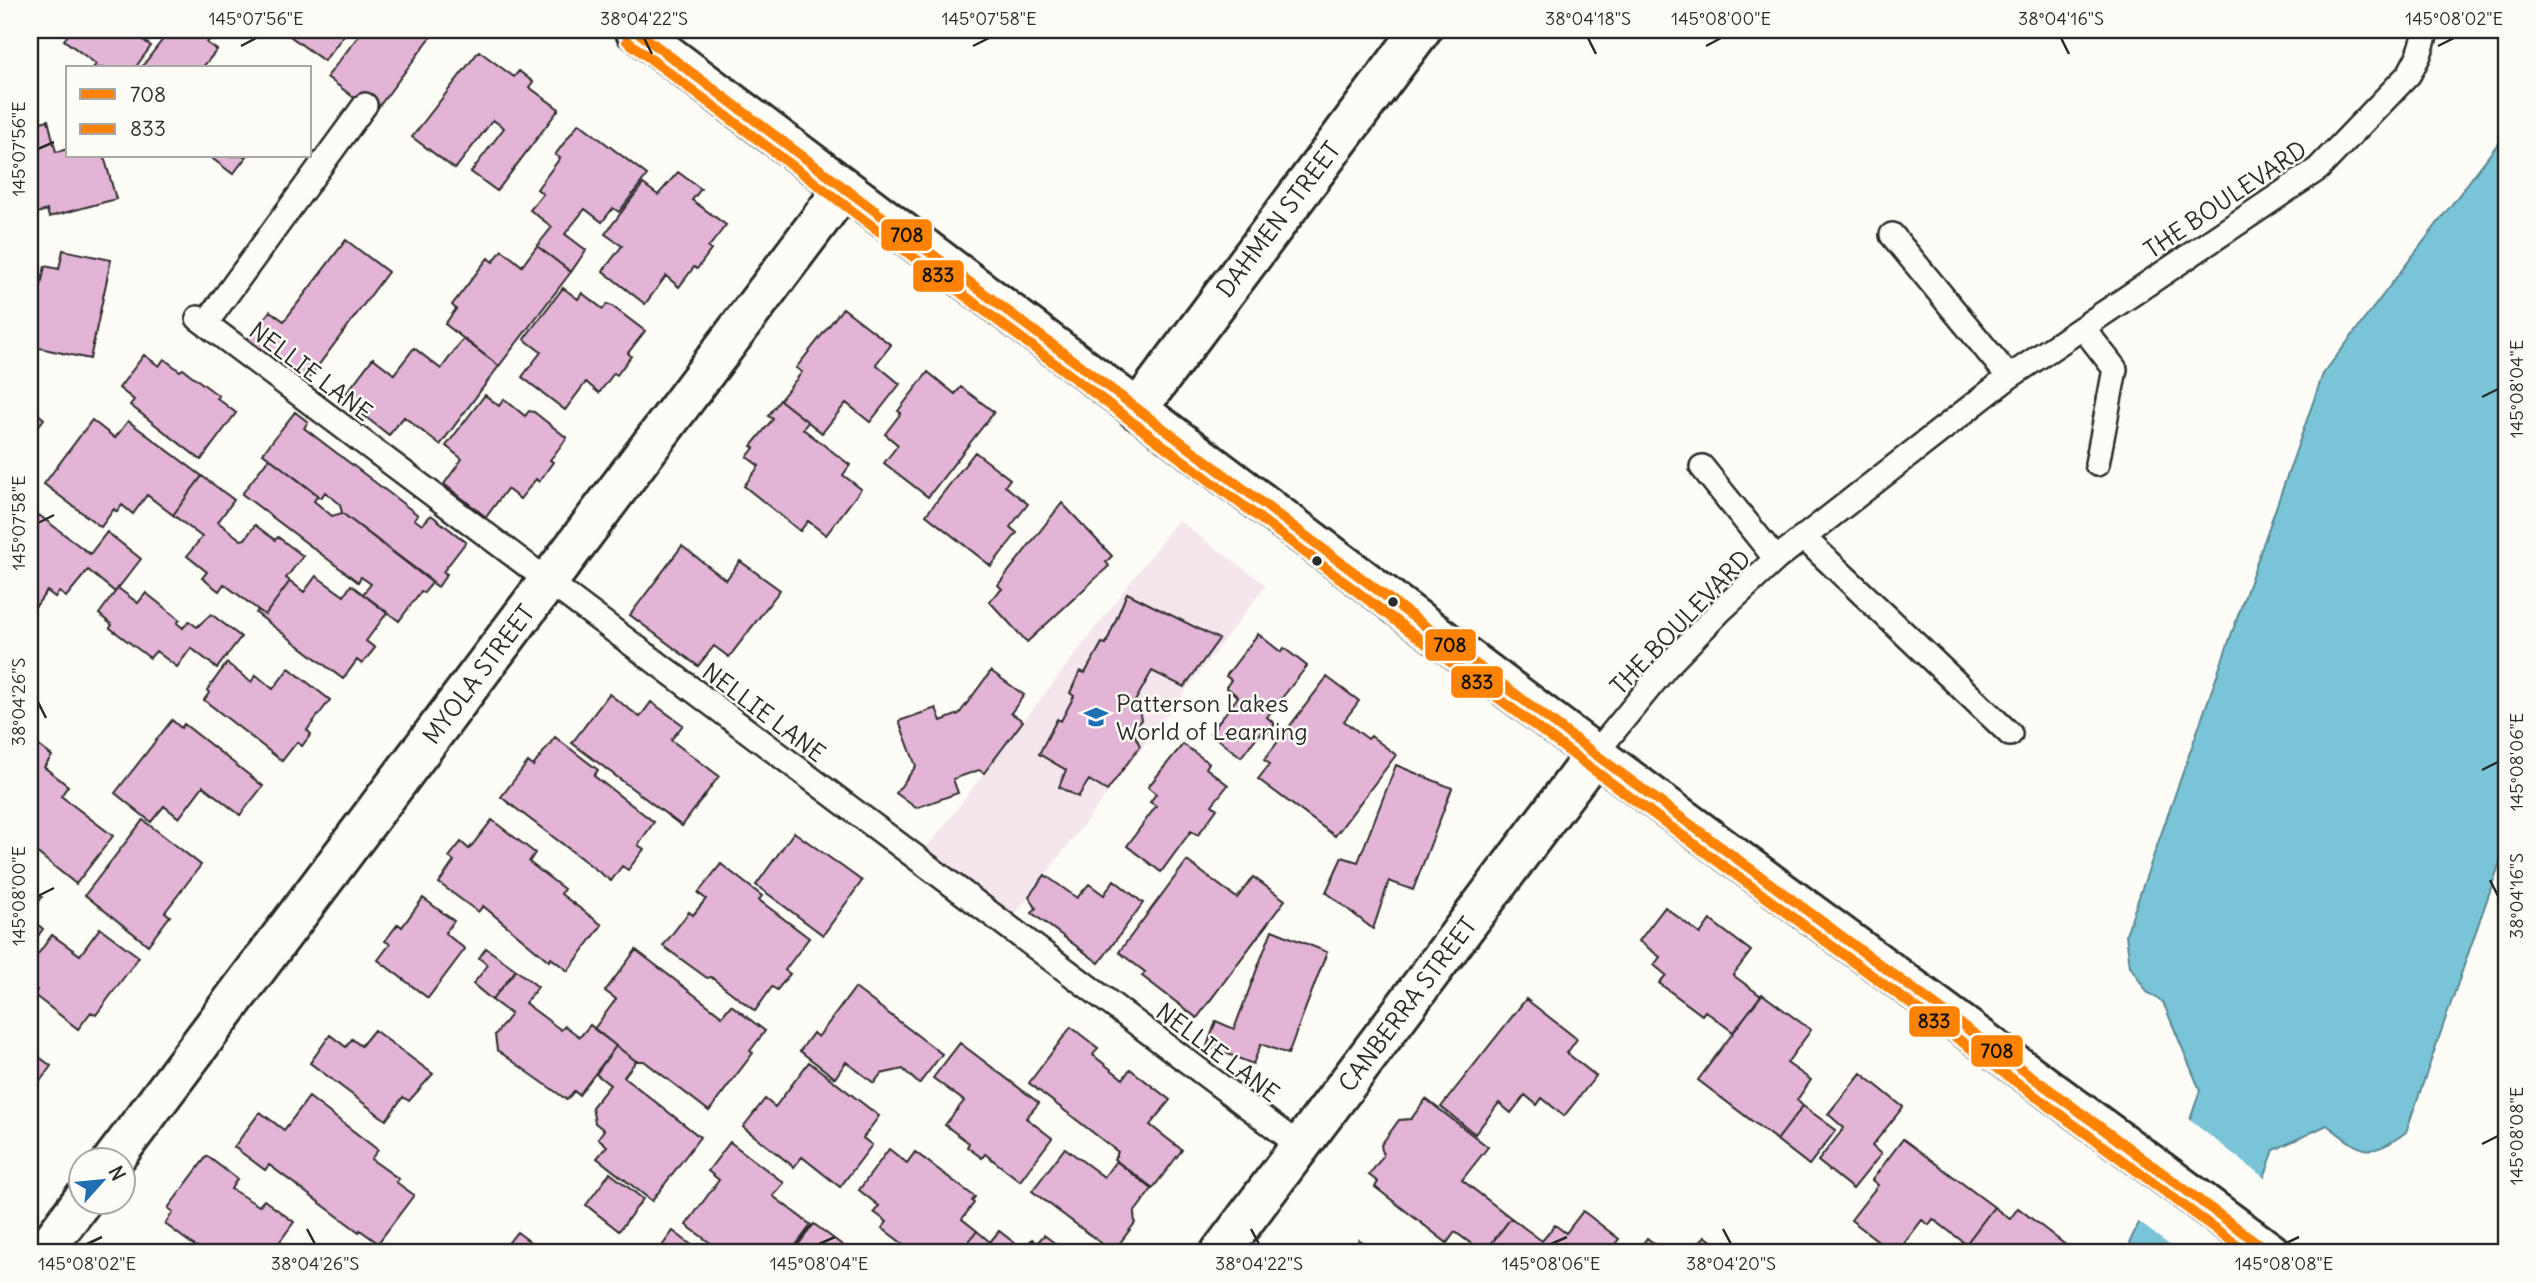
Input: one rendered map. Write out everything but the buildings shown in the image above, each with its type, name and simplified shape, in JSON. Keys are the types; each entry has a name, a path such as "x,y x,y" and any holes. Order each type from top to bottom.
{"street":[{"path":"635,30 1595,754 2271,1253"},
{"name":"DAHMEN STREET","path":"1137,410 1421,30"},
{"name":"MYOLA STREET","path":"124,1146 844,188"},
{"name":"CANBERRA STREET","path":"1220,1253 1595,754"},
{"path":"43,1253 71,1216"}],"lane":[{"name":"THE BOULEVARD","path":"1595,754 1667,666 1720,611 1803,537 2009,377 2318,169 2402,82 2419,55 2427,30"},
{"name":"NELLIE LANE","path":"365,105 202,321 1300,1146"},
{"path":"1892,235 2009,377"},
{"path":"2084,328 2115,369 2097,464"},
{"name":"THE BOULEVARD","path":"1702,467 1776,559"},
{"path":"1803,537 2010,734"}],"shaded area":[{"name":"Patterson Lakes World of Learning","path":"1178,520 1266,585 1014,916 925,850"}],"water":[{"path":"2506,133 2506,845 2406,1132 2382,1147 2365,1149 2348,1141 2327,1125 2274,1150 2237,1253 2133,1253 2130,1241 2191,1117 2200,1090 2163,1002 2147,992 2130,966 2126,934 2323,374"}],"pier":[{"path":"2187,1118 2267,1180 2241,1253 2180,1253 2136,1220"}],"transit line":[{"name":"708","path":"635,30 1595,754 2271,1253"},
{"name":"833","path":"627,41 1587,765 2248,1253"}],"place":[{"name":"Patterson Lakes World of Learning","path":"1096,717"}]}
